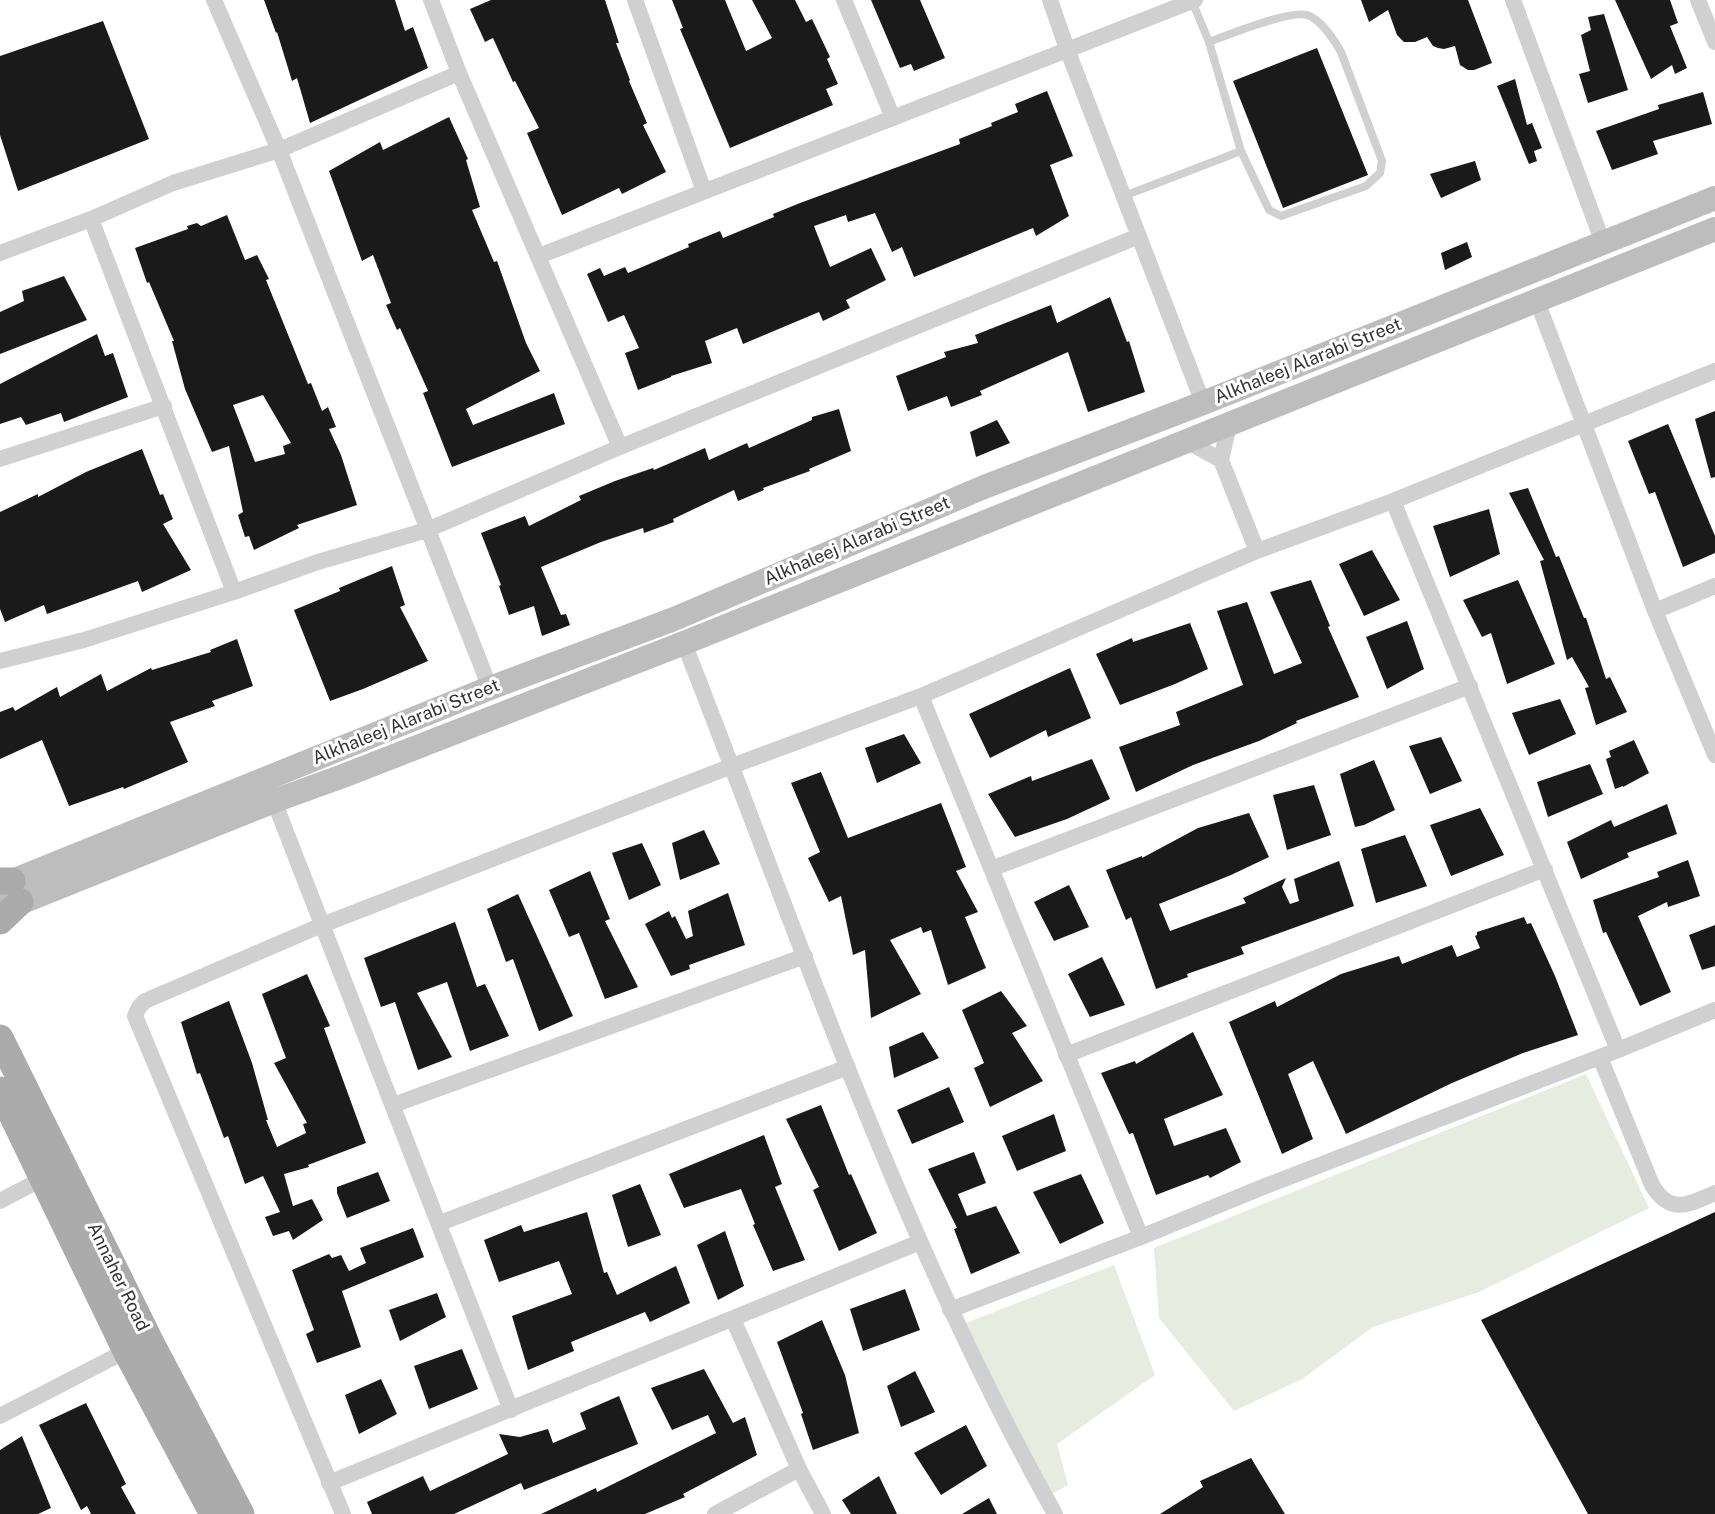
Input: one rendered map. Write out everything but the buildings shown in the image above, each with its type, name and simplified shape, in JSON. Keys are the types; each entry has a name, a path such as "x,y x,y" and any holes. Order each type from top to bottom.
{"main road":[{"name":"Alkhaleej Alarabi Street","path":"7,892 490,688 674,619 984,487 1203,403 1715,198"},
{"name":"Alkhaleej Alarabi Street","path":"7,892 354,772 1188,442 1715,229"},
{"path":"984,487 994,518"},
{"path":"0,921 7,892"},
{"name":"Annaher Road","path":"0,1038 150,1341 241,1514"},
{"name":"Annaher Road","path":"0,1090 126,1351 213,1514"}],"street":[{"path":"214,0 279,150 490,688"},
{"path":"431,0 459,73 620,447"},
{"path":"635,0 704,192"},
{"path":"844,0 892,118"},
{"path":"1050,0 1203,403"},
{"path":"539,256 1193,0"},
{"path":"1513,0 1603,243"},
{"path":"1698,0 1715,42"},
{"path":"0,253 92,219 173,183 279,150 459,73"},
{"path":"92,219 234,592"},
{"path":"0,661 84,640 234,592 318,562 428,530 620,447 1139,236"},
{"path":"1537,301 1655,611 1715,754"},
{"path":"343,1514 135,1016 139,1006 145,1001 322,925 732,766 921,696 1257,551 1393,501 1715,371"},
{"path":"0,459 164,406"},
{"path":"1229,425 1221,460 1257,551"},
{"path":"1188,442 1221,460"},
{"path":"1393,501 1618,1050"},
{"path":"1655,611 1715,586"},
{"path":"684,643 848,1067 920,1242 950,1310 1027,1465 1055,1514"},
{"path":"991,869 1470,686"},
{"path":"921,696 1141,1238"},
{"path":"274,801 511,1410"},
{"path":"1066,1055 1545,869"},
{"path":"393,1105 805,956"},
{"path":"950,1310 1141,1238 1340,1157 1618,1050 1715,1010"},
{"path":"1599,1057 1658,1196 1667,1202 1685,1206 1715,1193"},
{"path":"440,1223 848,1067"},
{"path":"0,1201 42,1179"},
{"path":"329,1483 920,1242"},
{"path":"733,1319 799,1469 823,1514"},
{"path":"0,1416 126,1351"},
{"path":"715,1514 799,1469"}],"lane":[{"path":"1193,0 1209,42 1241,151 1269,210 1281,216 1366,186 1380,173 1382,160 1341,52 1334,39 1320,24 1308,15 1297,15 1261,24 1209,42"},
{"path":"1124,196 1241,151"}],"shaded area":[{"path":"1586,1074 1649,1208 1479,1292 1373,1327 1302,1379 1234,1411 1159,1318 1154,1248"},
{"path":"1114,1265 1155,1375 1057,1444 1068,1485 1048,1496 966,1323"}]}
